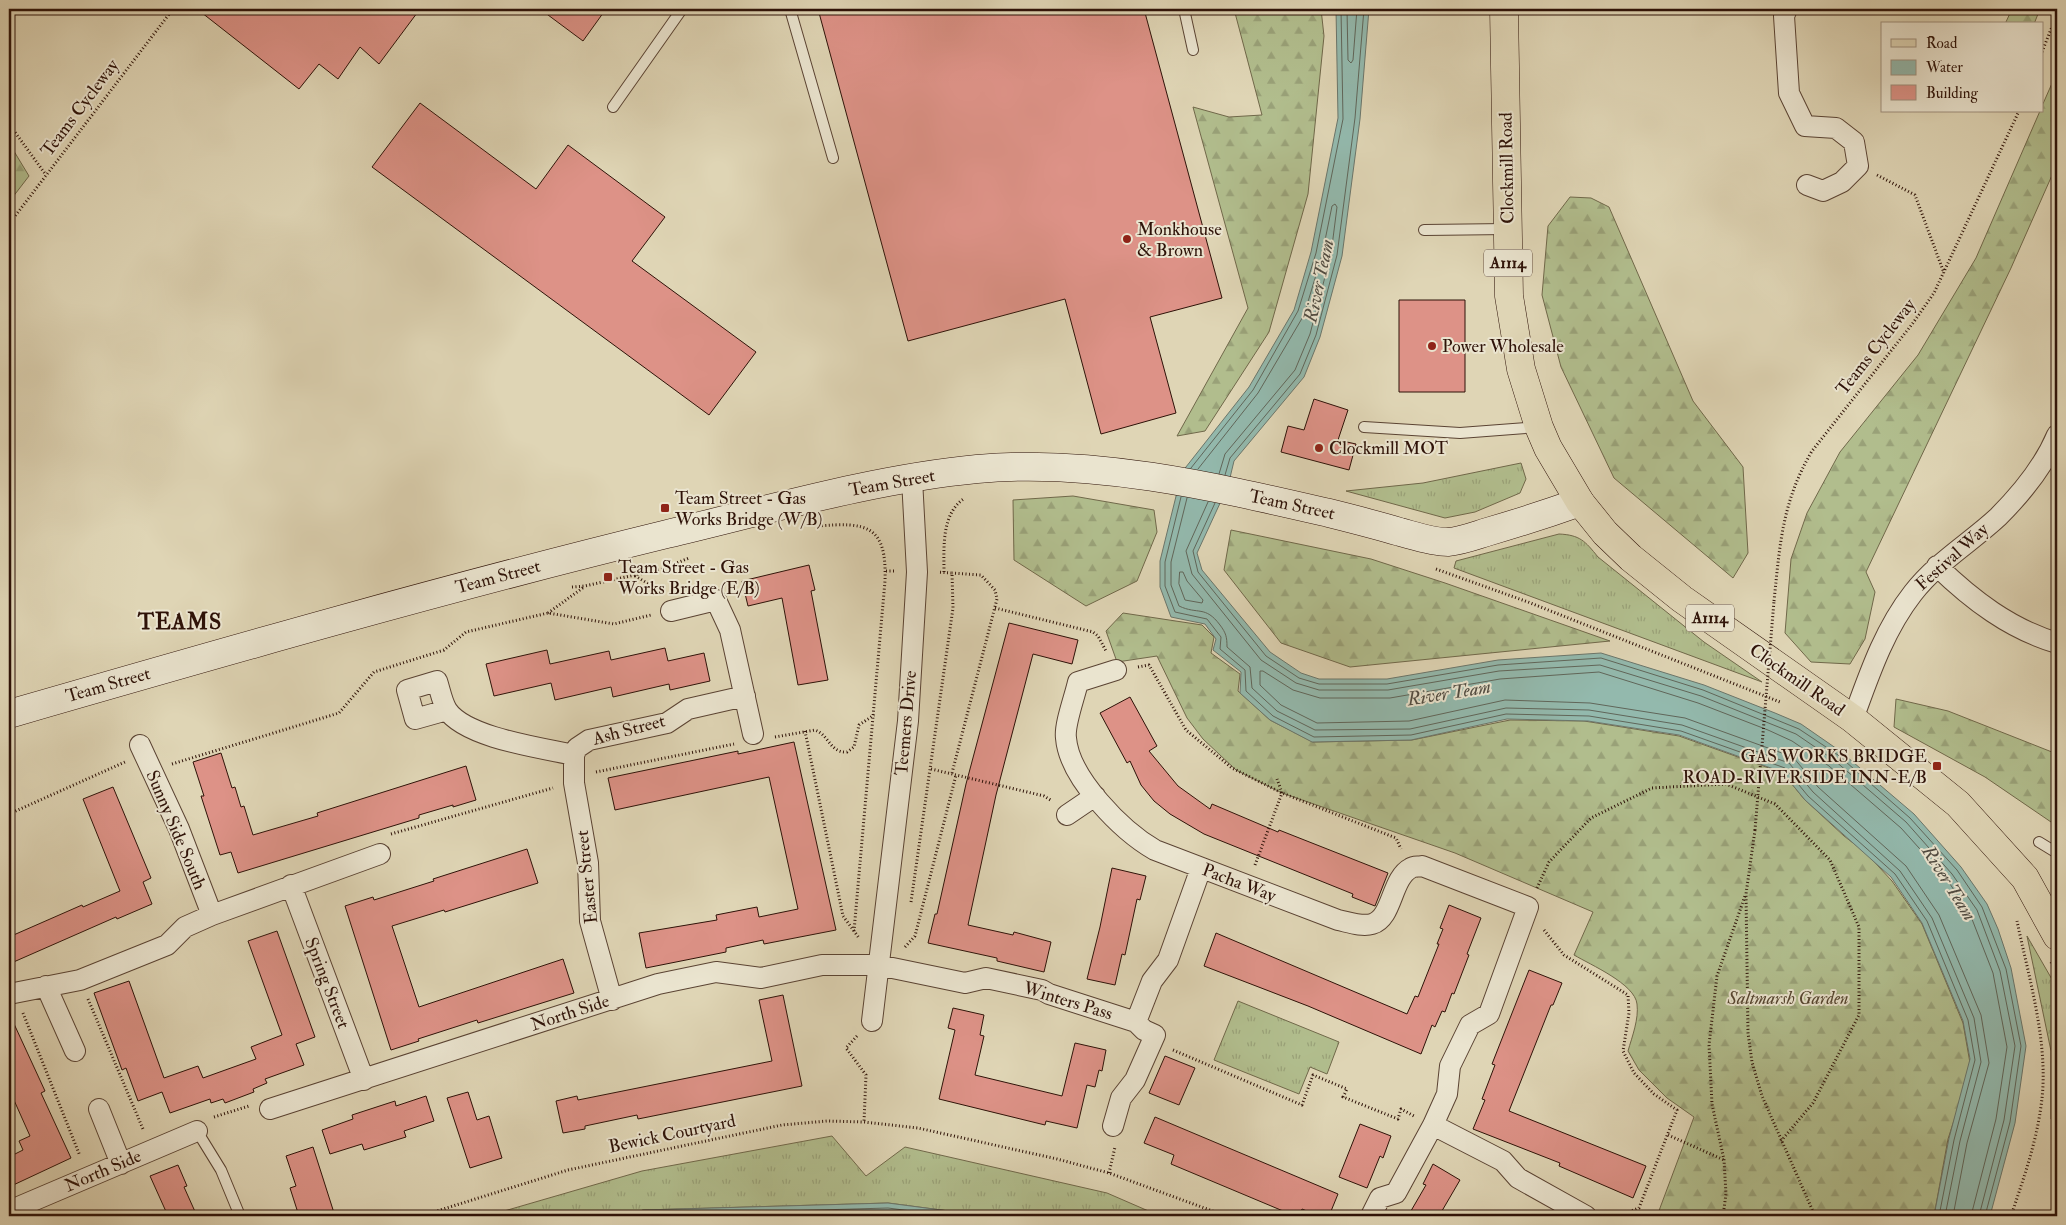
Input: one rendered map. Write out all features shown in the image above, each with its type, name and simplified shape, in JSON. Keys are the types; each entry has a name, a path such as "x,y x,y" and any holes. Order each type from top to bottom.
{"main road":[{"name":"Clockmill Road","path":"1504,9 1509,296 1514,333 1527,394 1539,427 1580,502 1605,533 1631,558 1682,599 1853,718 1958,804 2025,878 2053,947"}],"street":[{"path":"1787,9 1784,16 1789,93 1805,126 1836,128 1854,142 1858,166 1842,182 1823,191 1807,185"},
{"name":"Festival Way","path":"1853,718 1873,662 1891,626 1913,592 1938,566 1997,517 2017,496 2035,476 2052,448 2057,435"},
{"name":"Team Street","path":"9,714 296,632 596,551 830,495 912,479 974,470 1049,466 1156,478 1277,502 1446,542 1458,541 1513,525 1580,502"},
{"name":"Teemers Drive","path":"872,1021 908,721 917,572 912,479"},
{"path":"1938,566 1959,587 1988,610 2016,627 2057,643"},
{"path":"667,612 716,600 730,630 753,734"},
{"name":"Pacha Way","path":"1116,670 1078,682 1065,736 1068,750 1086,784 1112,817 1139,841 1155,850 1247,886 1338,920 1359,924 1372,924 1382,917 1400,877 1411,868"},
{"name":"Ash Street","path":"574,783 574,755 577,748 589,740 667,723 688,709 745,696"},
{"path":"447,710 469,728 574,755"},
{"name":"Sunny Side South","path":"142,750 179,828 212,915"},
{"name":"Easter Street","path":"574,783 588,862 590,921 612,1000"},
{"path":"1067,815 1095,796"},
{"path":"12,993 80,980 167,945 185,927 212,915 380,854"},
{"path":"1371,1216 1380,1198 1396,1193 1433,1125 1447,1094 1450,1066 1470,1025 1489,1014 1528,908 1422,866 1411,868"},
{"path":"1136,1022 1152,981 1168,960 1202,868"},
{"name":"Spring Street","path":"291,885 364,1080"},
{"name":"North Side","path":"270,1109 658,984 716,972 761,978 822,965 878,965"},
{"name":"Winters Pass","path":"878,965 965,983 986,978 1042,990 1049,994 1136,1022 1144,1030 1155,1034 1152,1041"},
{"path":"46,986 75,1051"},
{"path":"1113,1126 1121,1098 1135,1080 1152,1041"},
{"path":"98,1109 122,1164"},
{"path":"1433,1125 1503,1161 1518,1178 1586,1216"},
{"name":"North Side","path":"9,1211 197,1131"}],"lane":[{"path":"613,107 682,9"},
{"path":"790,9 833,158"},
{"path":"1184,9 1193,50"},
{"path":"1424,230 1508,229"},
{"path":"1364,427 1460,433 1539,427"},
{"path":"2039,842 2057,853"},
{"path":"197,1131 221,1170 240,1216"}],"path":[{"name":"Teams Cycleway","path":"9,224 173,9"},
{"path":"2044,47 2057,14"},
{"name":"Teams Cycleway","path":"1746,894 1755,830 1781,533 1788,504 1799,473 1812,451 1914,323 1934,293 2018,112"},
{"path":"9,124 46,176"},
{"path":"1858,166 1915,195 1944,274"},
{"path":"952,773 997,595 981,574 944,572 944,536 955,508 962,500 969,496"},
{"path":"1435,569 1572,619 1746,687 1788,706"},
{"path":"854,931 886,571"},
{"path":"910,907 951,626 952,572"},
{"path":"153,772 182,760 339,713 374,672 444,650 466,632 548,613 614,624 667,612 656,588 634,575"},
{"path":"548,613 585,586"},
{"path":"995,608 1093,632 1098,636 1116,670 1149,665 1186,730 1232,768 1282,793 1396,838 1411,868"},
{"path":"753,734 755,740 805,731 819,732 833,748 838,751 848,752 854,747 859,725 874,714"},
{"path":"805,731 843,916 878,965 905,946 915,936 956,774"},
{"path":"9,814 142,750"},
{"path":"931,769 1044,796 1067,815"},
{"path":"1247,886 1282,793 1278,779"},
{"path":"1618,1216 1639,1208 1677,1110 1654,1094 1634,1073 1623,1051 1630,1012 1628,995 1564,955 1528,908 1549,862 1592,818 1652,788 1726,784 1775,804 1830,860 1859,927 1859,1015 1812,1103 1781,1141"},
{"path":"1746,894 1748,1033 1757,1083 1815,1216"},
{"path":"1723,1216 1726,1194 1724,1160 1712,1104 1709,1045 1718,976 1746,894"},
{"path":"2011,1216 2030,1161 2042,1105 2043,1075 2041,1043 2016,918"},
{"path":"905,946 906,937"},
{"path":"2053,947 2057,974"},
{"path":"80,980 152,1151"},
{"path":"12,993 88,1178"},
{"path":"864,1122 866,1075 846,1048 872,1021"},
{"path":"1152,1041 1302,1105 1313,1075 1347,1089 1343,1097 1398,1119 1401,1109 1433,1125"},
{"path":"197,1131 207,1119 258,1103 270,1109"},
{"name":"Bewick Courtyard","path":"421,1216 568,1170 782,1125 827,1121 864,1122 918,1128 1057,1159 1109,1173 1226,1216"},
{"path":"1668,1135 1724,1160"}],"green space":[{"path":"1234,9 1321,9 1324,36 1308,194 1269,332 1205,431 1177,436 1248,308 1193,107 1229,117 1262,115"},
{"path":"2012,9 2040,9 2035,22 2006,22"},
{"path":"2057,72 2057,164 2011,268 1866,572 1875,592 1865,639 1850,664 1811,662 1785,633 1791,559 1807,513 1840,452 1918,355 1976,258 2040,112 2044,112 2044,101"},
{"path":"9,143 29,176 9,202"},
{"path":"1570,197 1591,198 1609,207 1693,401 1743,467 1748,553 1733,578 1614,478 1561,367 1542,295 1548,226"},
{"path":"1521,463 1526,479 1520,493 1475,512 1445,518 1346,491 1423,483"},
{"path":"1073,496 1154,510 1157,532 1137,581 1086,606 1014,560 1013,500"},
{"path":"1231,530 1371,559 1610,641 1350,667 1281,643 1224,570"},
{"path":"1559,534 1577,537 1582,540 1598,557 1704,642 1762,682 1454,568 1456,561"},
{"name":"Saltmarsh Garden","path":"1123,613 1202,625 1214,637 1211,653 1240,674 1238,691 1270,720 1313,742 1412,740 1510,720 1584,721 1679,736 1783,773 1804,799 1844,836 1866,853 1892,881 1922,924 1963,1023 1970,1063 1948,1139 1934,1216 1657,1216 1694,1117 1667,1098 1639,1070 1628,1051 1637,1016 1637,1004 1629,989 1621,982 1574,955 1593,912 1455,853 1282,793 1236,770 1203,739 1187,718 1157,656 1117,662 1106,631"},
{"path":"1896,699 1948,711 2057,754 2057,811 2051,822 1985,777 1894,727"},
{"path":"2027,936 2057,988 2057,1121 2051,1119 2051,1051"},
{"path":"1238,1001 1339,1042 1327,1074 1310,1067 1299,1094 1214,1060"},
{"path":"832,1136 866,1176 905,1147 1107,1193 1160,1216 987,1216 888,1203 643,1210 624,1216 487,1216 642,1171"}],"water":[{"name":"River Team","path":"1336,9 1369,9 1360,119 1342,256 1320,337 1304,377 1234,461 1228,486 1197,553 1202,570 1270,652 1301,673 1319,679 1387,679 1498,660 1601,653 1704,685 1775,713 1801,724 1840,751 1914,814 1961,867 1987,904 1998,929 2011,968 2026,1046 2015,1123 1990,1216 1934,1216 1949,1138 1970,1059 1963,1021 1922,923 1891,877 1805,800 1782,772 1679,735 1588,721 1507,719 1411,740 1312,742 1270,720 1240,693 1241,672 1213,650 1216,639 1205,624 1171,617 1160,587 1160,561 1182,472 1249,387 1294,310 1311,252 1338,118"},
{"path":"888,1203 987,1216 624,1216 643,1210"}],"building":[{"path":"197,9 420,9 379,64 360,47 338,79 319,64 299,89"},
{"path":"540,9 606,9 583,41"},
{"name":"Monkhouse & Brown","path":"818,9 1144,9 1222,298 1150,317 1176,413 1101,434 1065,299 908,341"},
{"path":"420,103 536,189 568,145 665,217 632,261 756,352 709,415 372,167"},
{"name":"Power Wholesale","path":"1399,300 1465,300 1465,392 1399,392"},
{"name":"Clockmill MOT","path":"1314,399 1348,410 1338,440 1356,444 1349,470 1281,452 1288,426 1304,430"},
{"path":"809,565 815,590 811,591 828,680 798,685 782,598 748,606 742,581"},
{"path":"1009,623 1078,640 1072,664 1033,654 996,795 968,925 1013,935 1014,932 1051,942 1044,972 997,961 997,958 928,943 935,914 937,914 966,784"},
{"path":"665,648 668,661 704,653 710,681 670,690 669,684 613,697 611,687 555,700 551,683 494,696 486,664 547,650 550,664 609,651 611,660"},
{"path":"1130,697 1157,746 1149,751 1178,786 1210,809 1212,804 1278,832 1279,830 1388,873 1375,906 1352,897 1353,894 1204,834 1170,814 1154,801 1141,785 1130,761 1127,763 1100,713"},
{"path":"794,742 836,930 764,944 763,940 726,948 726,952 646,968 639,933 717,920 716,915 757,907 759,917 798,909 769,777 615,810 608,778 738,751 738,754"},
{"path":"221,753 232,788 235,787 241,807 244,806 253,835 318,816 317,813 466,766 476,800 419,815 419,818 238,873 231,852 220,855 201,796 204,796 193,762"},
{"path":"113,787 151,878 143,882 152,904 117,919 116,917 9,964 9,937 82,905 83,907 120,891 83,799"},
{"path":"527,849 538,883 445,912 444,910 392,926 419,1007 563,959 574,993 478,1023 477,1020 391,1050 345,906 373,897 374,900"},
{"path":"1112,868 1146,876 1140,900 1137,899 1125,955 1122,954 1115,985 1087,979"},
{"path":"1449,905 1481,918 1454,994 1452,993 1445,1012 1442,1011 1435,1027 1432,1025 1421,1054 1308,1006 1204,966 1216,933 1407,1014 1415,996 1418,997 1439,944 1437,944 1443,929 1440,928"},
{"path":"277,931 315,1037 296,1044 304,1065 265,1079 267,1083 253,1089 254,1092 225,1103 223,1099 211,1103 210,1099 170,1113 162,1092 138,1101 126,1068 122,1070 94,993 129,981 164,1078 198,1066 203,1078 256,1059 251,1047 282,1035 248,941"},
{"path":"1529,970 1562,983 1553,1005 1551,1005 1509,1111 1646,1166 1633,1198 1559,1166 1560,1163 1473,1129 1485,1100 1482,1099 1495,1065 1492,1064"},
{"path":"783,995 802,1086 638,1119 637,1115 585,1126 585,1129 563,1133 556,1101 577,1096 578,1100 772,1061 759,1000"},
{"path":"953,1008 984,1015 980,1035 984,1036 975,1075 1062,1096 1075,1043 1106,1050 1102,1071 1099,1070 1095,1087 1087,1085 1077,1128 1046,1121 1045,1125 939,1099 955,1030 948,1028"},
{"path":"9,1013 45,1091 41,1093 71,1158 9,1187 9,1157 23,1150 19,1141 30,1136 9,1089"},
{"path":"1165,1056 1195,1068 1179,1105 1149,1093"},
{"path":"468,1092 477,1120 489,1116 502,1158 470,1168 447,1098"},
{"path":"426,1096 434,1121 404,1131 406,1137 364,1150 362,1144 330,1154 322,1130 353,1119 352,1115 395,1101 396,1106"},
{"path":"1155,1117 1338,1194 1329,1216 1319,1216 1302,1209 1299,1216 1295,1216 1171,1164 1174,1155 1144,1143"},
{"path":"1360,1124 1391,1136 1383,1158 1380,1156 1367,1188 1339,1177"},
{"path":"313,1147 335,1216 299,1216 290,1188 296,1186 286,1156"},
{"path":"1433,1164 1460,1180 1439,1216 1408,1216 1426,1185 1423,1184"},
{"path":"178,1165 187,1186 184,1187 197,1216 168,1216 150,1176"}],"place":[{"name":"Monkhouse & Brown","path":"1127,239"},
{"name":"Power Wholesale","path":"1432,346"},
{"name":"Clockmill MOT","path":"1319,448"},
{"name":"Team Street - Gas Works Bridge (W/B)","path":"665,508"},
{"name":"Team Street - Gas Works Bridge (E/B)","path":"608,577"},
{"name":"GAS WORKS BRIDGE ROAD-RIVERSIDE INN-E/B","path":"1937,766"}],"district":[{"name":"TEAMS","path":"180,622"}]}
